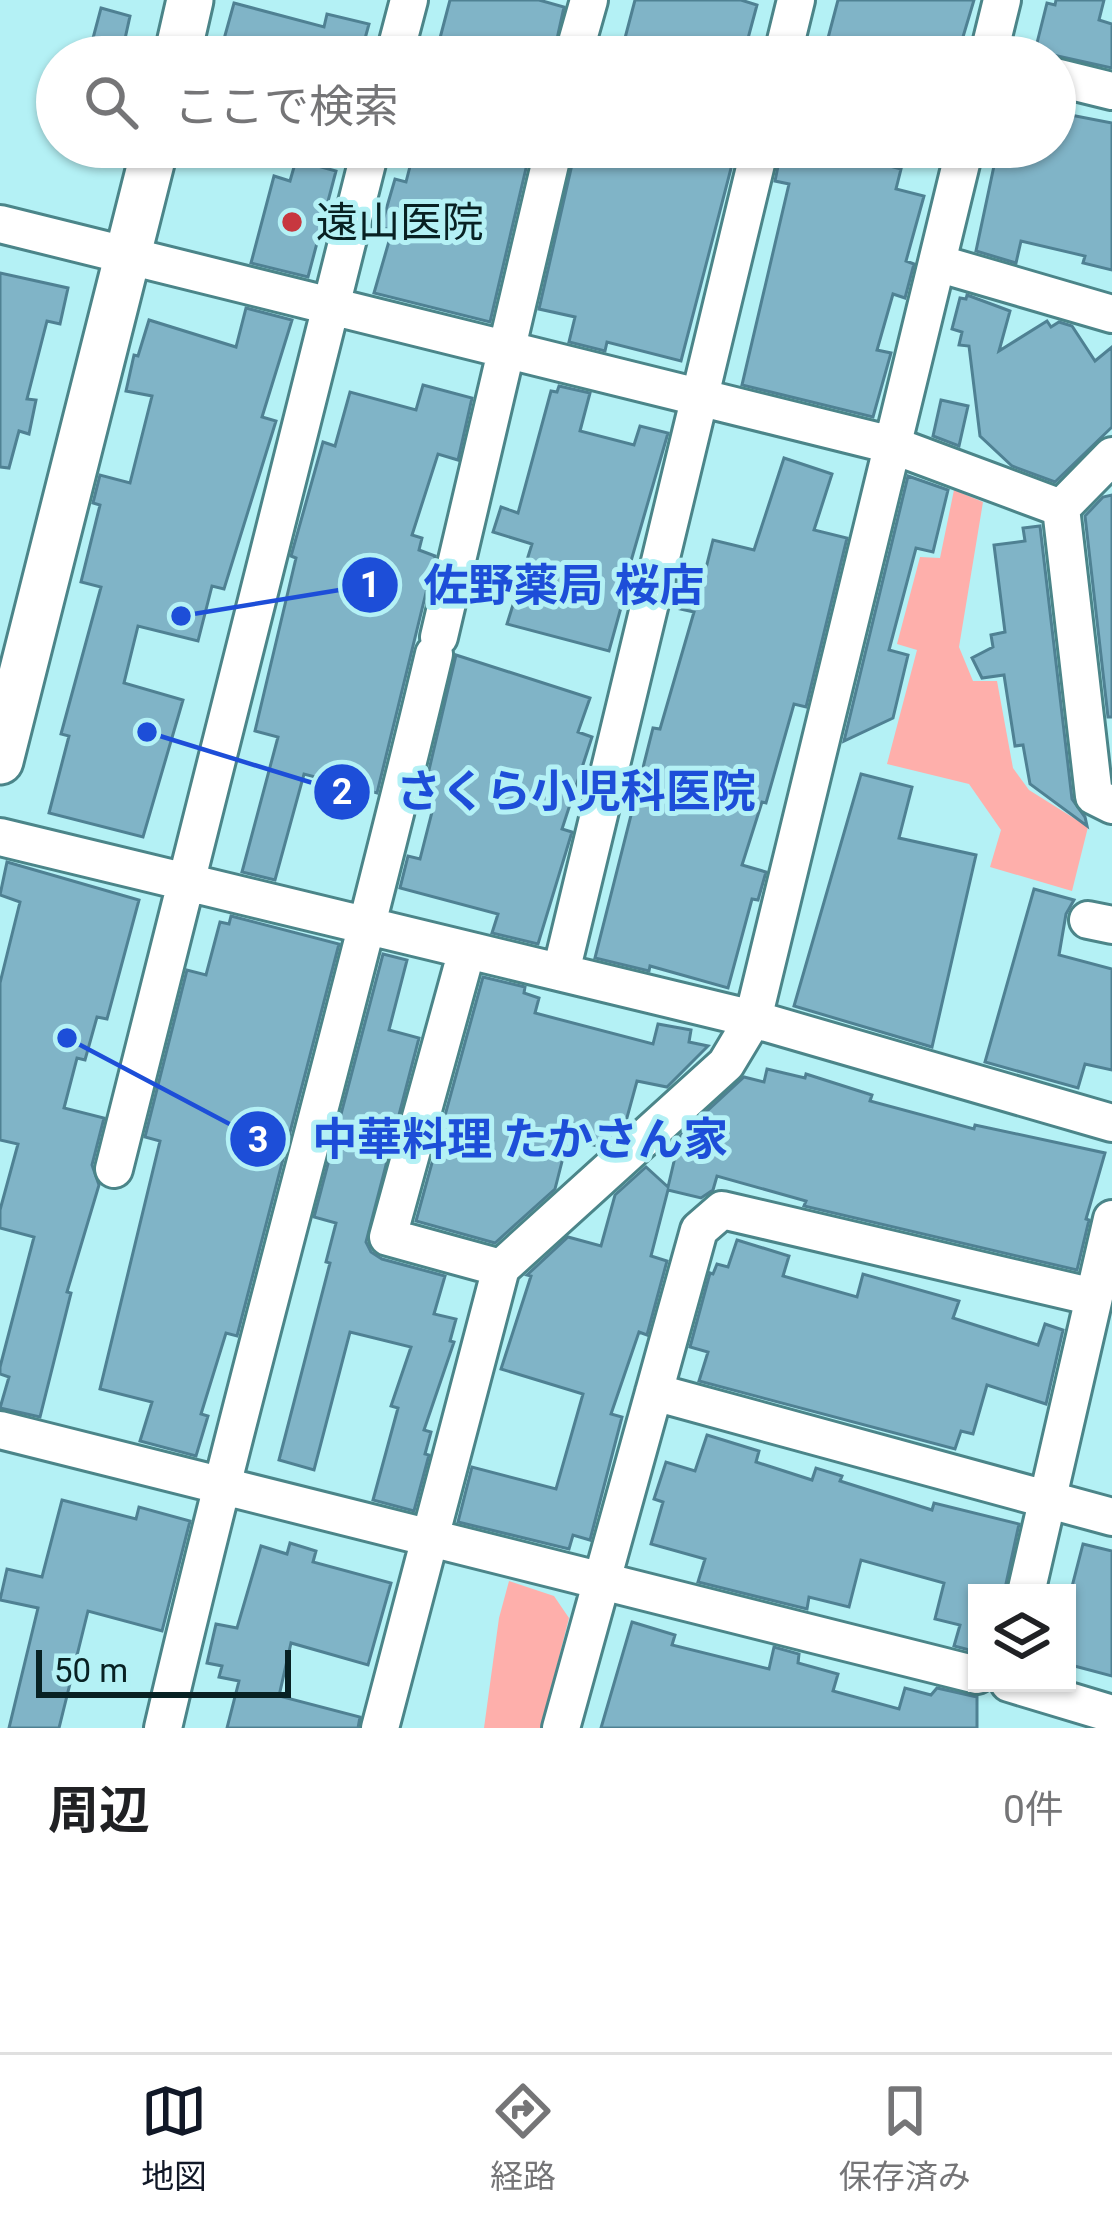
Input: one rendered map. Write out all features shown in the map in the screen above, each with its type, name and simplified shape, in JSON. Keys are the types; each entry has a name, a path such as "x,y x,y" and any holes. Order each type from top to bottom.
{"street":[{"path":"182,36 190,0"},
{"path":"400,36 409,0"},
{"path":"579,36 589,0"},
{"path":"787,36 796,0"},
{"path":"993,36 1002,0"},
{"path":"1076,82 1112,91"},
{"path":"0,761 15,640 129,256 150,168"},
{"path":"114,1169 366,168"},
{"path":"163,1728 220,1485 370,926 549,168"},
{"path":"561,972 755,168"},
{"path":"380,1728 502,1268 725,1064 753,1019 960,168"},
{"path":"0,224 892,445 1061,508"},
{"path":"937,262 1112,314"},
{"path":"1061,508 1112,456"},
{"path":"1061,508 1094,796 1112,806"},
{"path":"0,837 753,1019 1112,1123"},
{"path":"467,950 388,1237 502,1268"},
{"path":"561,1728 699,1230 722,1210 1094,1297"},
{"path":"1028,1584 1112,1219"},
{"path":"654,1392 1112,1517"},
{"path":"0,1430 968,1673"},
{"path":"1039,1692 1112,1714"}],"shaded area":[{"path":"954,490 983,502 959,647 973,681 997,681 1013,768 1029,790 1088,827 1072,891 990,867 1001,830 969,784 887,764 917,650 897,644 920,557 940,558"},
{"path":"509,1581 554,1596 569,1618 541,1728 484,1728 499,1618"}],"building":[{"path":"450,0 539,0 564,7 558,36 441,36"},
{"path":"635,0 741,0 757,5 749,36 626,36"},
{"path":"838,0 974,0 963,36 829,36"},
{"path":"1056,0 1104,0 1099,20 1112,24 1112,68 1076,60 1076,36 1039,36 1047,3 1055,5"},
{"path":"234,3 324,27 327,14 369,24 366,36 225,36"},
{"path":"101,8 130,16 126,36 94,36"},
{"path":"1076,116 1112,123 1112,270 1083,263 1085,256 1021,241 1016,263 976,251 994,168 1076,168"},
{"name":"遠山医院","path":"294,168 336,171 308,277 251,263 274,176 290,181"},
{"path":"410,168 526,168 490,322 374,293 392,231 381,227 395,179 406,182"},
{"path":"571,168 731,168 681,361 607,342 605,351 569,342 575,317 539,309"},
{"path":"778,168 897,168 901,169 896,189 924,196 906,261 914,264 905,298 893,294 877,350 891,353 873,417 742,385 789,184 775,181"},
{"path":"0,273 68,288 60,324 47,321 27,399 36,400 29,434 19,431 9,468 0,467"},
{"path":"967,295 1010,311 999,351 1047,321 1051,327 1059,322 1072,326 1095,361 1112,347 1112,427 1055,482 1012,466 980,436 969,346 959,345 962,332 952,329 960,298"},
{"path":"246,308 292,320 262,417 276,421 224,589 212,586 198,641 138,626 124,683 183,700 143,837 49,813 69,736 61,734 101,587 81,582 100,505 93,503 100,475 130,483 152,396 126,391 134,355 138,356 149,320 236,347"},
{"path":"423,385 472,398 458,460 438,454 412,535 422,538 419,550 435,556 377,793 304,774 275,880 242,872 278,737 255,731 296,558 291,556 323,442 335,446 350,392 416,410"},
{"path":"559,386 590,393 580,431 634,445 640,426 668,433 629,568 635,570 629,595 625,593 609,651 507,624 532,544 493,532 501,507 518,513 551,391 557,392"},
{"path":"941,400 968,406 959,446 933,436"},
{"path":"784,458 832,474 814,530 847,538 806,707 794,704 766,803 762,802 742,865 766,872 758,900 752,899 728,988 650,966 649,971 595,958 653,728 660,729 694,612 672,607 678,581 701,588 713,540 754,550"},
{"path":"908,476 948,490 933,552 916,548 889,650 908,655 893,718 844,741"},
{"path":"1112,495 1112,717 1108,717 1085,516 1103,497"},
{"path":"1040,526 1072,799 1087,826 1030,784 1023,745 1015,746 1004,675 982,678 972,658 993,647 991,635 1005,632 994,545 1025,541 1023,528"},
{"path":"456,655 590,698 578,732 592,737 562,829 572,832 538,944 492,933 498,914 400,888 408,856 420,859 433,808 421,804"},
{"path":"861,774 912,787 899,838 976,855 932,1047 794,1006"},
{"path":"7,862 139,900 107,1019 97,1017 85,1060 77,1058 64,1108 104,1118 92,1165 99,1185 67,1292 71,1293 40,1417 0,1408 9,1377 0,1374 0,1367 34,1237 0,1228 0,1210 18,1144 0,1140 0,983 20,902 0,895"},
{"path":"1034,889 1074,900 1066,914 1059,955 1112,969 1112,1070 1085,1064 1078,1088 985,1062"},
{"path":"231,916 339,944 237,1336 226,1333 201,1414 208,1416 196,1456 140,1441 152,1402 100,1389 160,1141 145,1137 187,970 206,975 220,922 229,924"},
{"path":"383,954 407,960 389,1030 419,1038 366,1242 382,1259 445,1276 434,1314 456,1319 450,1341 454,1342 424,1430 431,1432 425,1454 429,1455 414,1511 373,1500 398,1408 391,1406 411,1347 350,1332 314,1470 279,1460 336,1223 314,1217"},
{"path":"483,977 525,987 524,993 539,998 535,1013 653,1044 658,1024 691,1030 689,1042 708,1046 667,1087 637,1081 625,1125 601,1147 568,1138 555,1189 495,1243 416,1221"},
{"path":"767,1069 805,1078 806,1074 872,1095 870,1101 974,1129 975,1125 1105,1153 1077,1270 804,1206 806,1201 717,1176 713,1190 701,1198 668,1190 651,1256 667,1261 647,1335 639,1332 611,1414 622,1417 590,1540 573,1535 569,1549 458,1522 472,1467 556,1489 583,1394 501,1369 531,1276 527,1275 568,1237 601,1246 615,1195 646,1167 668,1187 680,1136 744,1077 764,1082"},
{"path":"737,1240 789,1256 783,1276 857,1297 863,1274 959,1301 953,1318 1038,1345 1045,1324 1063,1330 1046,1404 987,1385 973,1434 961,1431 955,1449 699,1381 708,1352 690,1347 710,1273 717,1264 728,1267"},
{"path":"707,1435 759,1451 756,1462 812,1480 816,1468 842,1476 840,1481 932,1510 934,1503 1019,1524 1006,1584 968,1584 968,1650 954,1646 960,1625 935,1619 944,1583 861,1560 849,1607 809,1597 807,1609 698,1582 705,1559 651,1544 663,1502 654,1499 666,1462 695,1471"},
{"path":"62,1500 136,1519 139,1507 190,1521 162,1631 88,1611 59,1728 9,1728 38,1608 0,1600 7,1569 42,1577"},
{"path":"290,1543 316,1551 313,1562 391,1583 368,1665 291,1643 279,1696 360,1717 358,1728 227,1728 239,1681 219,1677 222,1666 207,1663 216,1624 237,1628 261,1546 287,1554"},
{"path":"1083,1544 1112,1551 1112,1676 1076,1666 1073,1584"},
{"path":"632,1622 675,1635 672,1645 769,1669 774,1647 799,1654 798,1663 838,1674 833,1691 899,1709 905,1688 931,1695 937,1688 977,1697 977,1728 601,1728"}],"place":[{"name":"遠山医院","path":"292,222"},
{"name":"佐野薬局 桜店","path":"181,616"},
{"name":"さくら小児科医院","path":"147,732"},
{"name":"中華料理 たかさん家","path":"67,1038"}]}
